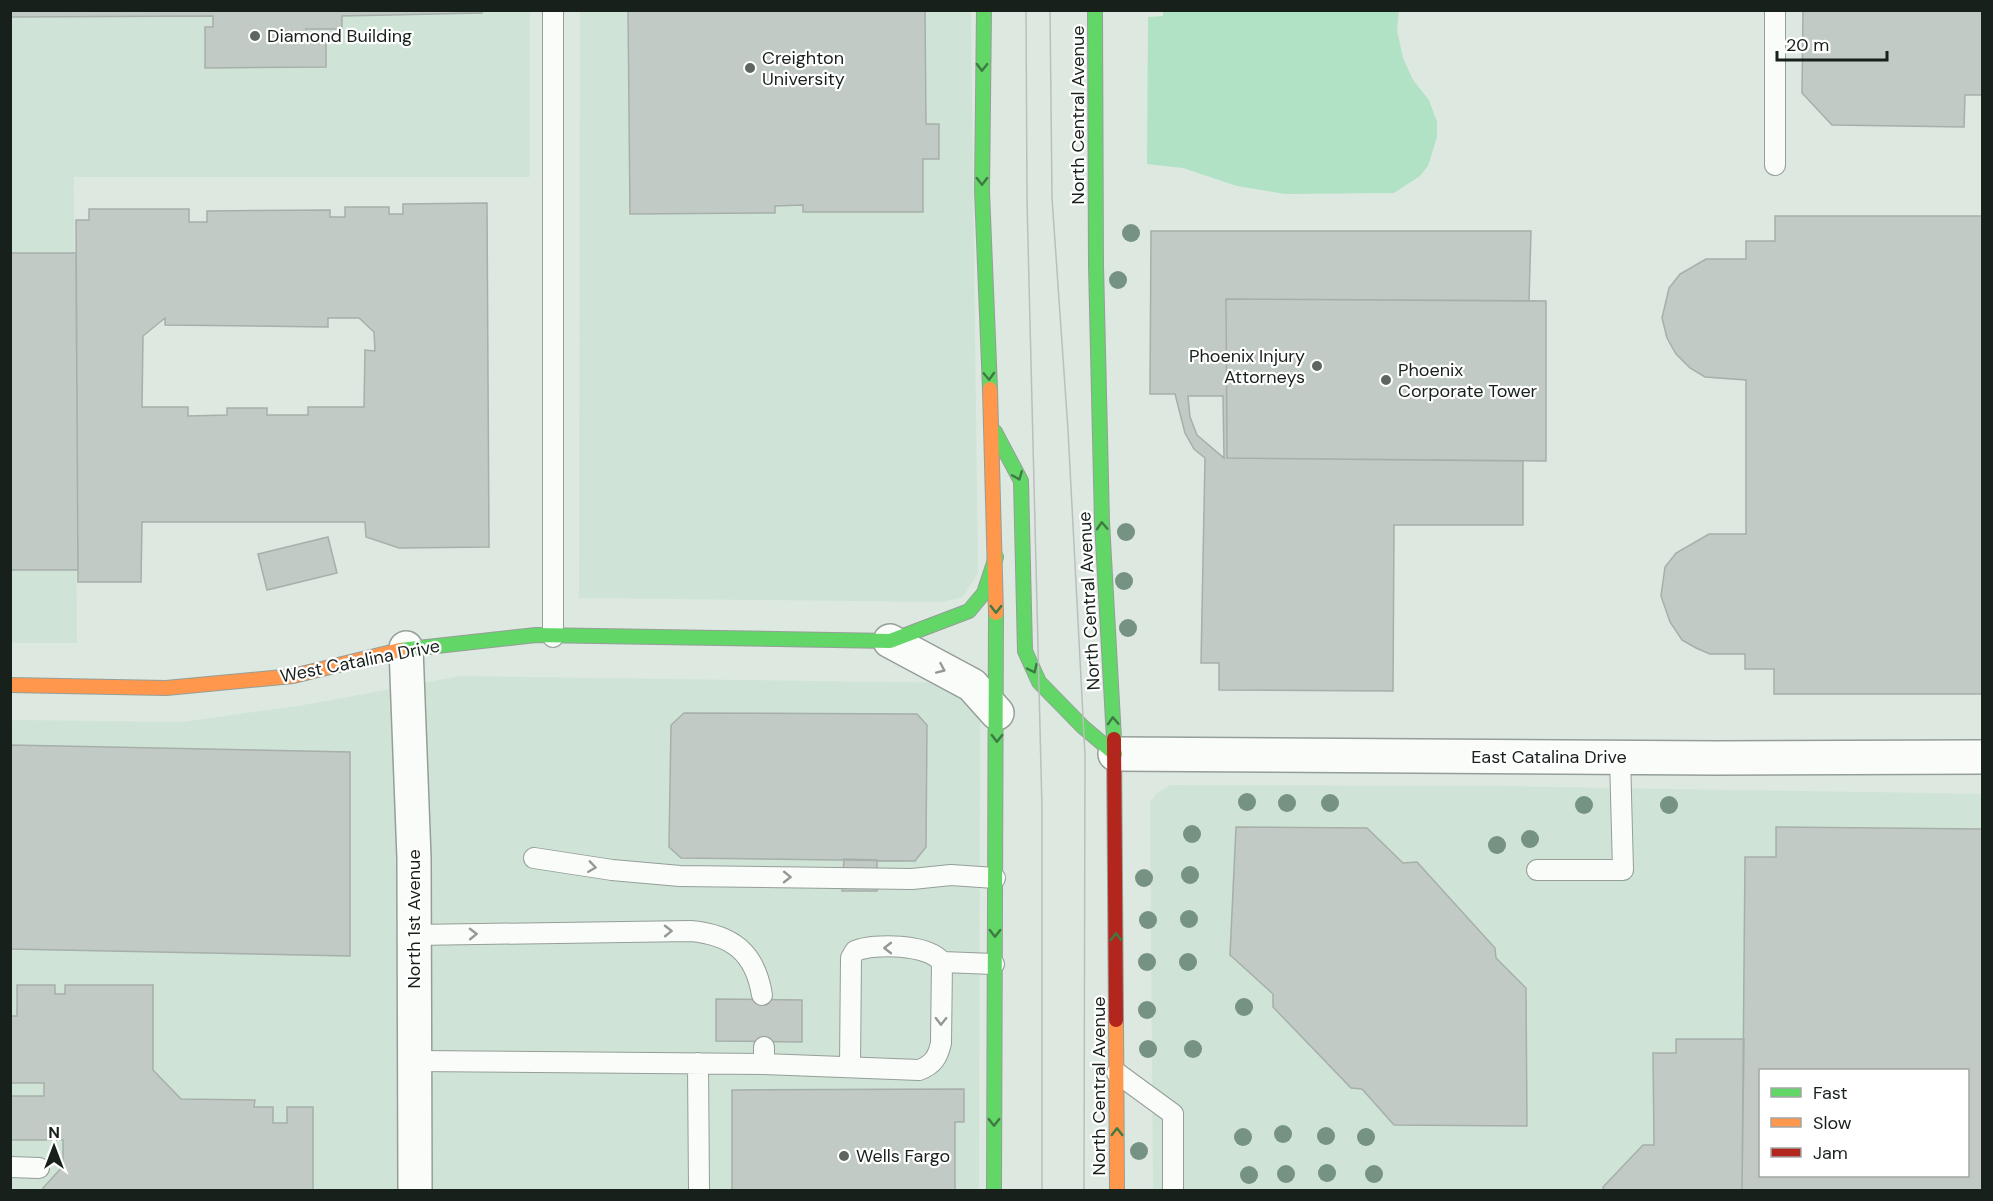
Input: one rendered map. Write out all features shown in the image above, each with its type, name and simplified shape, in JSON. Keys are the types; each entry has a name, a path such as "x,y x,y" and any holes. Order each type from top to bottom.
{"main road":[{"path":"984,10 982,191 996,557 994,1191"},
{"name":"North Central Avenue","path":"1095,10 1096,265 1102,522 1115,754 1117,1191"},
{"path":"991,425 1022,481 1025,651 1039,682 1083,727 1115,754"},
{"name":"West Catalina Drive","path":"10,685 166,688 293,676 406,648 536,635 890,641 969,611 984,593 996,557"}],"street":[{"name":"West Catalina Drive","path":"890,641 972,685 997,713"},
{"name":"North 1st Avenue","path":"406,648 414,935 415,1191"},
{"name":"East Catalina Drive","path":"1115,754 1620,757 1983,756"}],"lane":[{"path":"553,10 553,637"},
{"path":"1775,10 1775,165"},
{"path":"1536,870 1623,870 1620,757"},
{"path":"534,858 612,870 680,876 912,879 951,874 995,878"},
{"path":"414,935 691,931 714,934 737,945 750,961 762,995"},
{"path":"850,1067 851,958 855,951 863,948 900,948 928,951 942,962 994,964"},
{"path":"415,1061 698,1063 764,1056 850,1067 920,1070 929,1066 938,1056 941,1043 942,962"},
{"path":"698,1063 699,1191"},
{"path":"1117,1074 1173,1114 1173,1191"},
{"path":"10,1167 39,1168"}],"shaded area":[{"path":"10,11 530,11 530,177 74,177 77,643 11,643"},
{"path":"580,11 971,11 978,573 963,597 941,602 579,598"},
{"path":"461,676 955,683 980,710 979,1190 11,1190 11,720 182,722 304,705"},
{"path":"1170,785 1501,786 1982,794 1982,1190 1153,1190 1150,802 1157,793"}],"green space":[{"path":"1163,11 1399,11 1397,30 1403,58 1413,80 1429,100 1437,122 1437,137 1428,166 1420,176 1394,193 1285,194 1237,186 1183,168 1147,164 1148,17 1163,16"}],"building":[{"name":"Diamond Building","path":"10,10 482,10 482,13 342,16 342,29 306,29 306,43 326,43 326,67 205,68 205,27 213,27 213,16 10,17"},
{"path":"628,10 925,10 926,124 939,124 939,159 923,159 923,212 803,212 803,205 775,206 775,213 630,214"},
{"path":"1803,10 1982,10 1982,95 1965,95 1964,127 1832,125 1802,93"},
{"path":"487,203 489,547 399,548 366,537 365,522 142,522 141,582 78,582 76,220 89,220 89,209 189,209 189,222 207,222 207,211 330,210 330,217 345,217 345,207 389,207 389,214 403,214 403,204","holes":["165,318 165,325 328,327 328,318 359,318 374,332 375,351 365,350 364,407 308,407 308,415 267,415 267,408 227,408 227,415 188,416 188,407 142,407 143,336"]},
{"path":"1775,216 1982,216 1982,694 1774,694 1774,669 1745,669 1745,654 1710,654 1696,648 1682,640 1670,622 1661,596 1665,567 1676,553 1709,534 1746,534 1746,380 1705,377 1690,368 1676,354 1667,338 1662,318 1669,288 1680,274 1706,259 1746,259 1746,241 1775,241"},
{"path":"1151,231 1531,231 1529,301 1226,299 1227,458 1523,461 1523,525 1394,525 1393,691 1219,690 1219,663 1201,663 1205,458 1194,449 1185,433 1175,394 1150,394","holes":["1188,396 1223,396 1224,458 1197,435 1190,417"]},
{"path":"10,253 76,253 78,570 10,570"},
{"name":"Phoenix Corporate Tower","path":"1226,299 1546,301 1546,461 1227,458"},
{"path":"328,537 337,573 267,590 258,554"},
{"path":"684,713 917,714 927,725 926,847 915,861 681,858 669,847 671,725"},
{"path":"10,745 350,752 350,956 10,949"},
{"path":"1236,827 1367,828 1403,863 1417,862 1495,948 1496,958 1526,988 1527,1126 1394,1125 1362,1089 1351,1088 1273,1007 1273,994 1230,955"},
{"path":"1776,827 1982,829 1982,1190 1742,1190 1745,857 1776,857"},
{"path":"844,859 877,860 877,891 842,891"},
{"path":"17,985 55,985 55,994 65,994 65,985 153,985 153,1070 181,1099 255,1100 254,1107 273,1107 273,1123 287,1123 287,1107 313,1107 313,1190 44,1190 43,1188 63,1166 63,1140 10,1140 10,1096 44,1096 44,1083 10,1083 10,1016 17,1016"},
{"path":"716,999 802,1000 802,1042 716,1041"},
{"path":"1676,1039 1744,1039 1742,1190 1603,1190 1603,1187 1643,1145 1654,1145 1653,1053 1676,1053"},
{"name":"Wells Fargo","path":"964,1089 964,1122 955,1122 955,1190 732,1190 732,1090"}],"tram line":[{"path":"1026,10 1027,200 1042,809 1042,1190"},
{"path":"1050,10 1052,198 1068,430 1085,755 1084,1190"}],"traffic: fast":[{"path":"984,10 982,191 990,389"},
{"path":"1095,10 1096,265 1102,522 1114,739"},
{"path":"995,432 1021,481 1025,651 1039,682 1083,727 1115,754"},
{"path":"400,650 536,635 890,641 969,611 984,593 996,557"},
{"path":"994,1190 996,613"}],"traffic: slow":[{"path":"990,389 996,613"},
{"path":"10,685 166,688 293,676 400,650"},
{"path":"1116,1020 1117,1190"}],"traffic: jam":[{"path":"1114,739 1116,1020"}],"place":[{"name":"Diamond Building","path":"255,36"},
{"name":"Creighton University","path":"750,68"},
{"name":"Phoenix Injury Attorneys","path":"1317,366"},
{"name":"Phoenix Corporate Tower","path":"1386,380"},
{"name":"Wells Fargo","path":"844,1156"}]}
